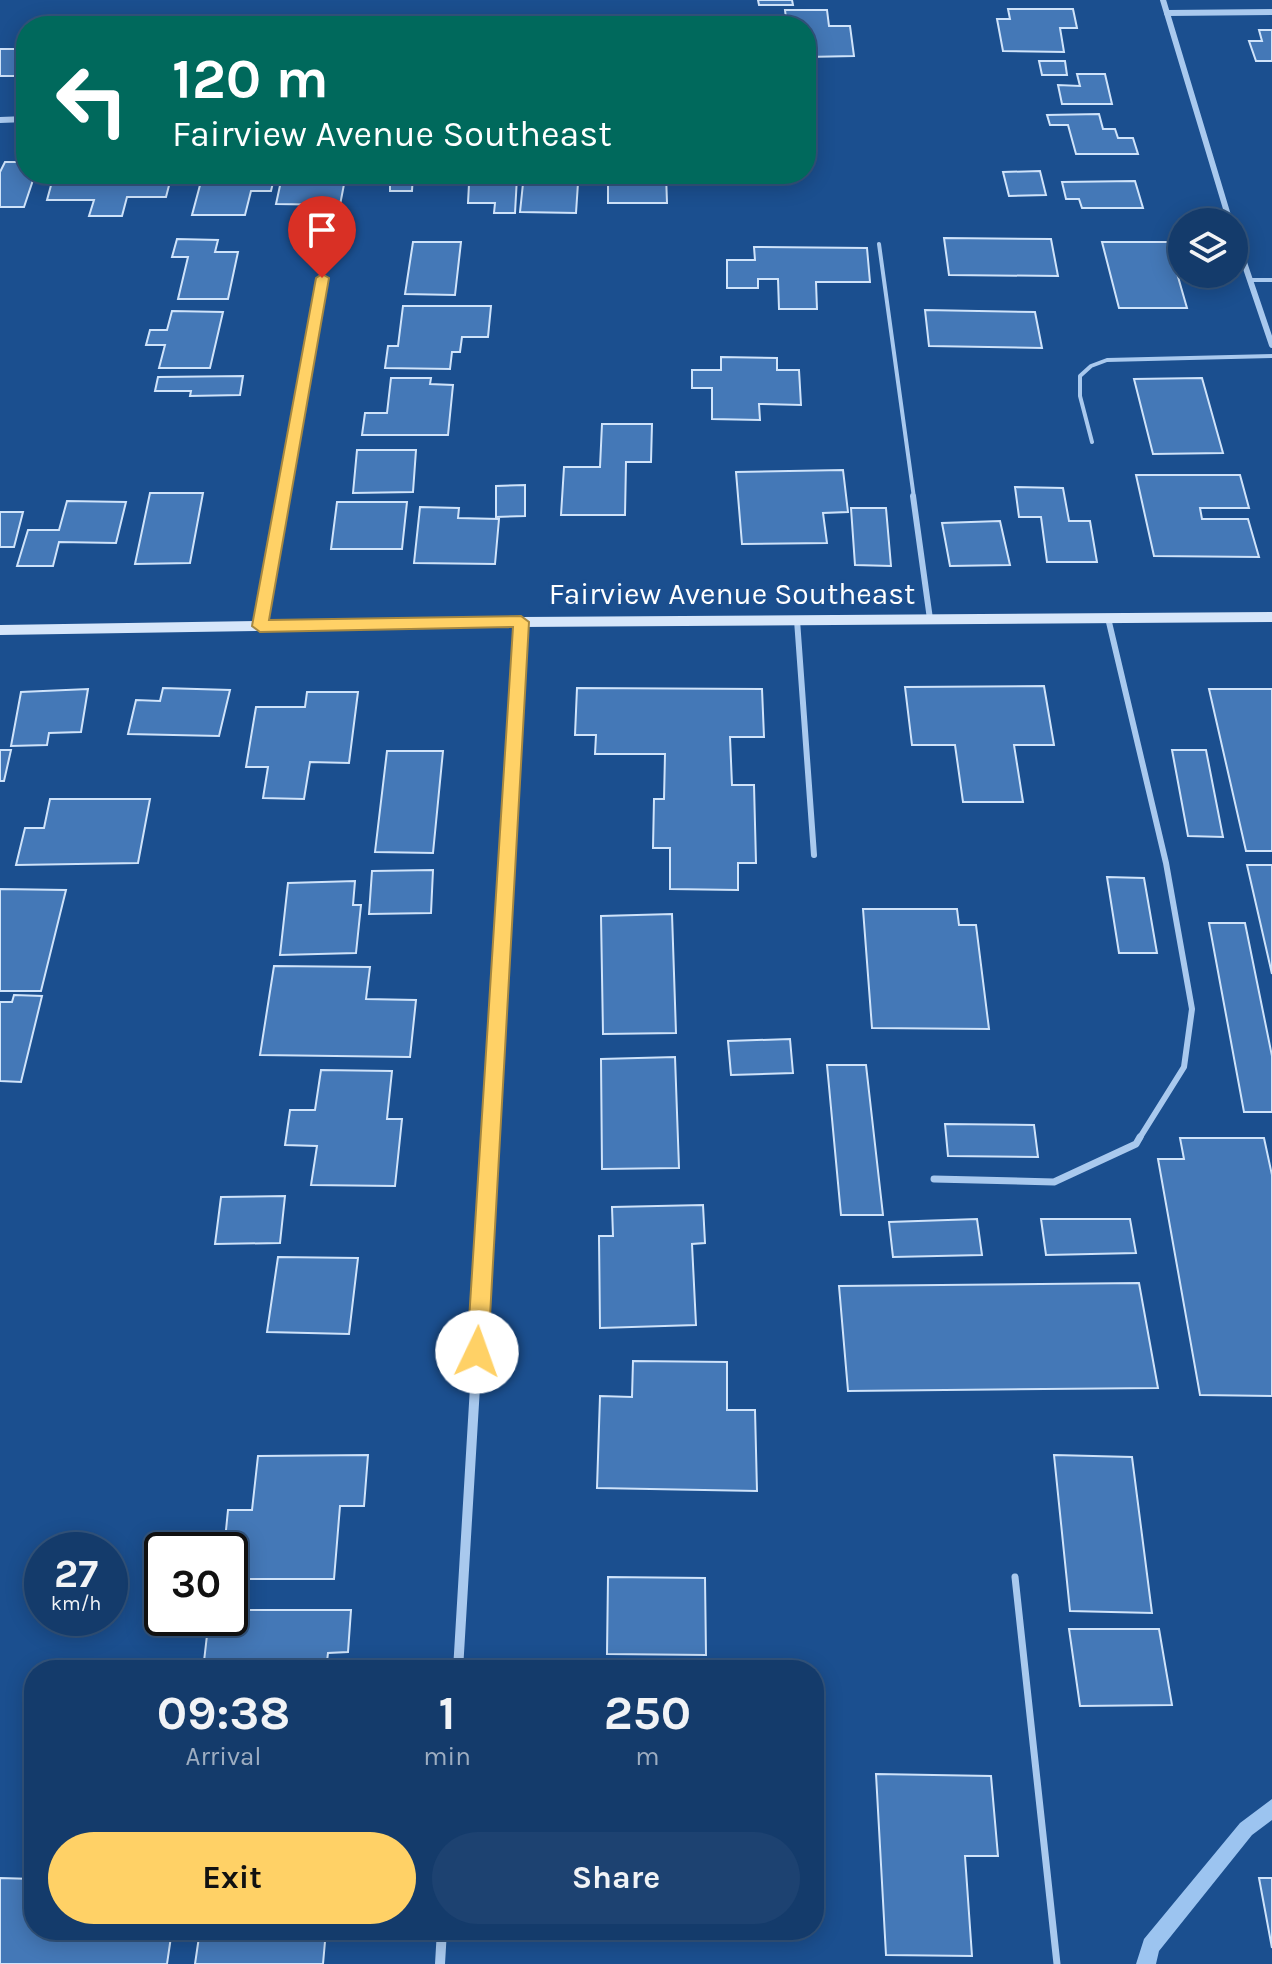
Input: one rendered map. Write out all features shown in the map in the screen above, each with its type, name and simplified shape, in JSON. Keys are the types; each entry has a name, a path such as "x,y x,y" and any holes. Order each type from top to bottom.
{"main road":[{"name":"Fairview Avenue Southeast","path":"0,630 521,622 1272,617"}],"street":[{"path":"1163,0 1226,208"},
{"path":"1167,13 1272,12"},
{"path":"1248,274 1272,345"},
{"path":"260,626 322,278"},
{"path":"459,1660 521,622"},
{"path":"440,1964 441,1940"}],"lane":[{"path":"879,244 930,619"},
{"path":"1250,280 1272,280"},
{"path":"1092,442 1080,396 1080,376 1091,366 1107,360 1272,356"},
{"path":"934,1179 1054,1182 1136,1144 1184,1067 1192,1009 1166,863 1108,618"},
{"path":"797,620 814,855"},
{"path":"1015,1577 1057,1964"}],"building":[{"path":"758,0 792,0 793,5 759,5"},
{"path":"1008,9 1073,9 1077,28 1060,28 1064,52 1003,51 997,19 1010,19"},
{"path":"785,10 827,10 829,26 850,26 854,56 816,57 816,16 786,16"},
{"path":"1259,30 1272,30 1272,61 1256,61 1249,41 1262,41"},
{"path":"0,49 16,49 16,76 0,76"},
{"path":"1039,61 1065,61 1067,75 1042,75"},
{"path":"1077,74 1105,74 1112,104 1062,104 1058,85 1080,86"},
{"path":"1099,114 1103,129 1115,129 1118,138 1133,138 1138,154 1076,154 1068,125 1050,125 1047,115"},
{"path":"5,162 16,162 16,184 32,184 24,207 0,207 0,172"},
{"path":"1040,171 1046,195 1009,196 1003,172"},
{"path":"1135,181 1143,208 1082,208 1079,199 1066,199 1062,182"},
{"path":"51,184 169,184 166,197 127,197 122,216 89,216 94,200 47,200"},
{"path":"200,184 273,184 271,191 251,191 245,215 192,215"},
{"path":"280,184 344,184 340,205 276,204"},
{"path":"412,184 412,191 390,191 390,185 362,185"},
{"path":"469,184 517,184 515,213 494,213 495,203 468,203"},
{"path":"523,184 578,184 576,213 520,212"},
{"path":"608,184 666,184 667,203 608,203"},
{"path":"944,238 1051,239 1058,276 949,275"},
{"path":"177,239 218,240 215,252 238,252 228,299 178,299 188,257 172,257"},
{"path":"413,242 461,242 455,295 405,294"},
{"path":"1102,242 1168,242 1168,288 1181,288 1187,308 1119,308"},
{"path":"754,247 867,248 870,282 816,282 817,309 779,309 778,279 758,279 758,288 727,288 727,260 755,260"},
{"path":"403,306 491,306 488,337 462,337 460,352 452,352 450,369 385,368 388,346 398,346"},
{"path":"925,310 1035,312 1042,348 929,346"},
{"path":"172,311 223,312 210,368 159,368 165,345 146,345 150,330 167,330"},
{"path":"721,357 777,358 777,370 799,370 801,405 759,404 760,420 712,419 712,388 692,388 692,370 721,370"},
{"path":"243,376 240,395 190,396 191,391 155,391 158,377"},
{"path":"391,378 431,378 430,384 453,385 448,435 362,435 365,413 387,413"},
{"path":"1202,378 1223,453 1153,454 1134,379"},
{"path":"602,424 652,424 651,462 626,462 625,515 561,515 564,467 600,467"},
{"path":"357,450 416,450 413,492 353,493"},
{"path":"843,470 848,512 823,513 827,543 742,544 736,472"},
{"path":"1136,475 1240,475 1249,508 1200,508 1202,519 1248,519 1259,557 1154,556"},
{"path":"525,485 525,516 496,517 496,486"},
{"path":"1015,487 1063,488 1069,521 1090,521 1097,562 1047,562 1041,517 1019,517"},
{"path":"150,493 203,493 190,563 135,564"},
{"path":"67,501 126,502 116,543 59,542 53,566 17,566 28,530 59,530"},
{"path":"337,502 407,502 402,549 331,549"},
{"path":"420,507 459,508 458,518 499,519 495,564 414,563"},
{"path":"851,508 886,508 891,566 855,565"},
{"path":"0,512 23,512 14,547 0,547"},
{"path":"1000,521 1010,565 950,566 942,523"},
{"path":"1044,686 1054,745 1014,745 1023,802 963,802 955,745 912,745 905,687"},
{"path":"163,688 230,690 219,736 128,734 136,700 160,701"},
{"path":"577,688 762,689 764,737 730,737 732,785 754,785 756,863 738,863 738,890 670,889 670,848 653,848 654,799 664,799 665,754 595,754 596,735 575,735"},
{"path":"88,689 81,732 49,733 47,745 11,746 21,692"},
{"path":"1209,689 1272,689 1272,851 1246,851"},
{"path":"307,692 358,692 349,763 310,762 304,799 263,798 268,767 246,767 256,707 305,707"},
{"path":"0,750 11,750 4,781 0,781"},
{"path":"1172,750 1206,750 1223,837 1188,836"},
{"path":"387,751 443,751 433,853 375,852"},
{"path":"50,799 150,799 138,863 16,865 25,828 44,828"},
{"path":"1247,865 1272,865 1272,974"},
{"path":"433,870 431,913 369,914 372,871"},
{"path":"1107,877 1144,878 1157,953 1119,953"},
{"path":"355,881 353,905 361,905 356,953 280,955 288,883"},
{"path":"0,889 66,890 41,991 0,991"},
{"path":"863,909 957,909 959,925 976,925 989,1029 872,1028"},
{"path":"672,914 676,1033 603,1034 601,916"},
{"path":"1209,923 1245,923 1272,1056 1272,1112 1244,1112"},
{"path":"274,966 370,967 366,999 416,1000 410,1057 260,1055"},
{"path":"14,995 42,996 21,1082 0,1081 0,1002 12,1002"},
{"path":"790,1039 793,1073 731,1075 728,1041"},
{"path":"675,1057 679,1168 602,1169 601,1059"},
{"path":"827,1065 866,1065 883,1215 841,1215"},
{"path":"321,1070 392,1071 387,1119 402,1119 395,1186 311,1185 317,1146 285,1145 290,1110 315,1110"},
{"path":"945,1124 1034,1125 1038,1157 948,1156"},
{"path":"1180,1138 1264,1138 1272,1175 1272,1396 1200,1395 1158,1159 1184,1159"},
{"path":"285,1196 280,1243 215,1244 221,1197"},
{"path":"703,1205 705,1243 692,1244 696,1325 600,1328 599,1236 613,1236 612,1207"},
{"path":"977,1219 982,1255 893,1257 889,1222"},
{"path":"1041,1219 1130,1219 1136,1253 1046,1255"},
{"path":"278,1257 358,1258 349,1334 267,1332"},
{"path":"1139,1283 1158,1388 848,1391 839,1286"},
{"path":"633,1361 727,1362 727,1410 755,1410 757,1491 597,1488 600,1396 632,1397"},
{"path":"368,1455 364,1506 340,1506 334,1579 248,1579 248,1532 226,1532 228,1510 252,1510 258,1456"},
{"path":"1054,1455 1132,1457 1152,1613 1070,1611"},
{"path":"608,1577 705,1578 706,1655 607,1654"},
{"path":"248,1610 351,1610 348,1652 328,1653 327,1660 204,1660 207,1636 248,1636"},
{"path":"1069,1629 1159,1629 1172,1705 1080,1706"},
{"path":"876,1774 991,1776 998,1856 965,1856 972,1956 886,1955"},
{"path":"0,1878 24,1879 24,1940 171,1940 167,1964 0,1964"},
{"path":"1259,1878 1272,1878 1272,1948"},
{"path":"199,1940 325,1940 323,1964 195,1964"}],"waterway":[{"path":"1146,1964 1151,1946 1246,1829 1272,1808"}],"route":[{"path":"322,278 260,626 521,622 477,1352"}]}
